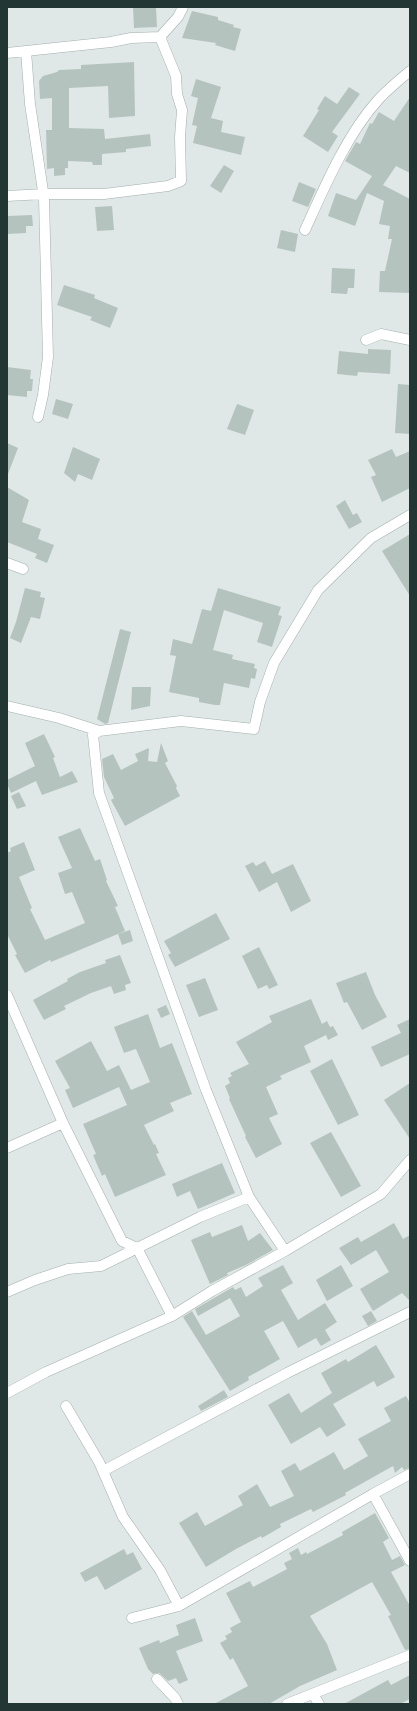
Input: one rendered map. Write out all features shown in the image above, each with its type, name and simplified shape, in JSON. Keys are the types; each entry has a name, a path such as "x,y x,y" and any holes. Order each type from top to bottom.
{"street":[{"path":"7,53 111,42 131,38 160,37 178,17 183,7"},
{"path":"7,196 44,194 104,194 168,186 181,180 180,137 182,110 177,94 176,76 160,37"},
{"path":"26,51 30,104 44,194 48,357 43,395 38,417"},
{"path":"305,230 322,192 351,137 378,99 410,71"},
{"path":"366,340 381,334 410,340"},
{"path":"7,706 59,718 99,731 181,721 254,729 260,702 274,663 318,590 371,538 410,515"},
{"path":"7,563 23,569"},
{"path":"99,731 93,735 99,793 206,1090 249,1197 285,1251"},
{"path":"7,994 63,1123 122,1240 138,1248 172,1316"},
{"path":"7,1148 63,1123"},
{"path":"7,1393 46,1372 172,1316 212,1291 285,1251 381,1194 410,1160"},
{"path":"7,1292 35,1280 68,1269 102,1266 200,1217 249,1197"},
{"path":"103,1471 287,1373 410,1312"},
{"path":"66,1406 103,1471 123,1517 160,1570 179,1606"},
{"path":"132,1618 179,1606 410,1474"},
{"path":"373,1494 410,1561"},
{"path":"287,1704 410,1655"},
{"path":"157,1680 175,1698 178,1704"},
{"path":"312,1694 319,1704"}],"building":[{"path":"133,7 156,7 157,27 134,28"},
{"path":"192,11 218,17 218,20 241,29 235,51 215,45 216,43 182,38"},
{"path":"134,62 135,116 109,118 108,86 69,88 69,128 104,129 105,139 150,134 151,146 126,149 126,152 102,154 102,165 93,165 92,162 68,161 68,168 65,168 65,175 54,176 54,168 47,169 46,130 52,130 52,98 40,99 39,81 43,76 59,70 81,69 81,65"},
{"path":"196,79 221,87 211,118 223,121 221,132 245,137 241,155 193,143 197,126 192,125 198,98 191,96"},
{"path":"349,87 360,94 332,132 338,136 328,152 303,136 319,110 317,109 325,96 337,104"},
{"path":"410,97 410,173 396,166 383,185 410,199 410,293 379,292 380,271 385,271 392,239 388,239 390,226 379,224 384,201 367,193 355,226 328,216 336,193 356,200 372,176 345,161 356,142 360,144 370,123 372,124 379,112 394,121"},
{"path":"224,165 234,171 221,193 210,186"},
{"path":"299,182 316,189 308,207 292,201"},
{"path":"112,206 114,230 97,231 95,207"},
{"path":"32,215 33,226 26,226 26,233 7,234 7,216"},
{"path":"281,230 298,234 295,252 277,248"},
{"path":"332,268 355,269 354,288 348,288 347,294 331,293"},
{"path":"64,285 95,295 94,298 118,308 110,328 90,320 92,317 57,305"},
{"path":"368,349 391,350 390,374 358,372 357,376 337,374 339,351 368,354"},
{"path":"7,367 31,370 30,379 33,379 32,391 27,391 27,397 7,395"},
{"path":"398,384 410,385 410,434 395,433"},
{"path":"56,399 73,404 68,419 52,414"},
{"path":"237,404 254,410 245,435 227,429"},
{"path":"7,443 18,448 8,474 7,473"},
{"path":"73,447 100,459 92,480 78,474 75,482 64,473"},
{"path":"392,449 396,457 410,451 410,488 382,502 371,477 376,475 368,460"},
{"path":"7,487 29,500 22,522 41,529 38,539 54,545 47,563 35,558 37,554 7,542"},
{"path":"345,500 353,515 357,513 362,522 349,529 336,506"},
{"path":"410,534 410,596 382,551"},
{"path":"25,588 41,592 40,597 45,598 40,619 31,617 21,643 10,638"},
{"path":"218,588 281,607 278,615 282,616 272,647 257,642 263,623 224,610 213,650 233,655 232,659 255,664 254,668 257,669 255,679 251,678 249,688 224,683 220,705 215,705 199,702 199,698 169,692 176,656 170,655 173,639 192,644 202,609 211,611"},
{"path":"120,629 131,632 108,723 105,724 97,719"},
{"path":"132,687 151,687 150,706 131,710"},
{"path":"44,734 55,757 53,758 60,777 72,771 78,782 42,795 36,781 11,793 7,780 35,766 25,743"},
{"path":"161,743 168,761 165,763 177,786 176,788 180,796 125,826 111,800 114,798 104,777 102,759 113,754 121,770 138,761 135,754 149,748 148,761 157,762"},
{"path":"19,792 26,806 17,809 11,796"},
{"path":"80,828 95,861 100,859 107,880 106,881 118,906 115,907 125,931 51,962 50,960 25,973 15,955 17,954 7,934 7,853 11,851 10,848 24,842 35,870 19,877 32,908 30,909 45,940 85,923 72,892 65,894 58,873 72,868 58,837"},
{"path":"265,861 272,874 293,864 311,901 291,912 277,882 259,892 245,866 253,862 256,866"},
{"path":"216,913 230,939 175,967 168,955 171,953 164,941"},
{"path":"130,930 133,941 122,945 118,934"},
{"path":"259,947 278,985 269,989 267,985 258,989 242,956"},
{"path":"120,955 131,983 125,985 126,990 114,994 111,986 91,993 64,1006 66,1009 44,1020 33,1000 68,981 67,979 80,972 106,963 105,960"},
{"path":"366,972 375,995 387,1017 362,1030 347,1002 344,1003 336,983"},
{"path":"205,978 218,1010 199,1017 186,985"},
{"path":"311,999 322,1024 327,1021 330,1027 333,1026 338,1035 328,1040 326,1035 304,1046 311,1062 280,1076 282,1079 266,1087 278,1114 269,1118 282,1144 256,1158 245,1137 246,1136 229,1099 230,1098 225,1086 230,1083 228,1078 232,1076 230,1073 249,1064 236,1042 272,1022 269,1016"},
{"path":"166,1005 170,1014 161,1018 157,1009"},
{"path":"148,1014 160,1048 172,1043 192,1094 170,1103 174,1111 144,1125 159,1153 156,1154 166,1175 115,1197 105,1174 102,1176 93,1155 96,1154 83,1124 127,1105 119,1087 73,1108 65,1090 70,1088 55,1061 91,1041 107,1071 119,1065 131,1090 150,1082 136,1049 124,1053 114,1027"},
{"path":"410,1019 410,1054 381,1067 371,1047 401,1033 397,1025"},
{"path":"332,1059 359,1115 338,1125 310,1071"},
{"path":"410,1083 410,1139 384,1100"},
{"path":"331,1132 361,1186 341,1197 310,1143"},
{"path":"222,1163 235,1193 198,1209 190,1191 177,1197 172,1184"},
{"path":"394,1223 403,1239 410,1235 410,1301 402,1293 373,1311 360,1289 389,1272 376,1250 351,1265 339,1248 358,1237 361,1242"},
{"path":"242,1225 248,1241 260,1233 273,1250 246,1265 227,1273 228,1275 210,1284 191,1240 210,1232 212,1237"},
{"path":"283,1265 293,1283 281,1290 298,1320 325,1303 337,1322 325,1330 331,1340 321,1346 316,1338 298,1348 283,1321 264,1331 280,1359 248,1377 249,1380 230,1391 183,1317 192,1311 206,1335 240,1316 230,1298 198,1316 195,1309 233,1287 235,1290 241,1287 246,1297 263,1286 258,1278"},
{"path":"341,1265 353,1286 327,1301 316,1280"},
{"path":"371,1311 377,1321 368,1326 362,1316"},
{"path":"376,1345 395,1377 377,1387 374,1381 333,1404 346,1425 327,1437 320,1427 291,1444 268,1405 289,1393 301,1413 332,1393 321,1373 346,1359 348,1362"},
{"path":"224,1390 228,1397 201,1411 198,1406"},
{"path":"406,1396 410,1403 410,1468 404,1470 402,1467 395,1473 393,1466 345,1493 346,1495 313,1512 311,1509 280,1524 281,1527 262,1538 261,1536 236,1549 206,1567 179,1523 197,1512 205,1526 243,1505 238,1496 257,1484 270,1507 294,1496 281,1471 295,1463 300,1471 334,1452 344,1470 368,1456 358,1439 391,1421 384,1408"},
{"path":"375,1513 389,1538 383,1542 392,1560 400,1556 405,1565 391,1572 410,1606 410,1649 405,1650 388,1616 391,1615 372,1582 310,1616 327,1644 337,1670 300,1686 269,1704 214,1704 248,1686 233,1658 230,1660 220,1643 227,1639 225,1636 232,1632 230,1628 241,1622 226,1593 250,1581 253,1587 287,1569 284,1563 292,1559 289,1553 298,1548 301,1555 306,1552 307,1554 343,1535 342,1532"},
{"path":"124,1549 127,1555 133,1552 142,1569 105,1590 97,1576 85,1582 80,1573"},
{"path":"195,1618 203,1641 176,1651 188,1680 179,1684 176,1678 168,1681 159,1673 153,1674 148,1669 139,1648 159,1640 160,1643 179,1635 176,1625"},
{"path":"410,1675 410,1699 400,1704 344,1704 388,1680 391,1685"}]}
